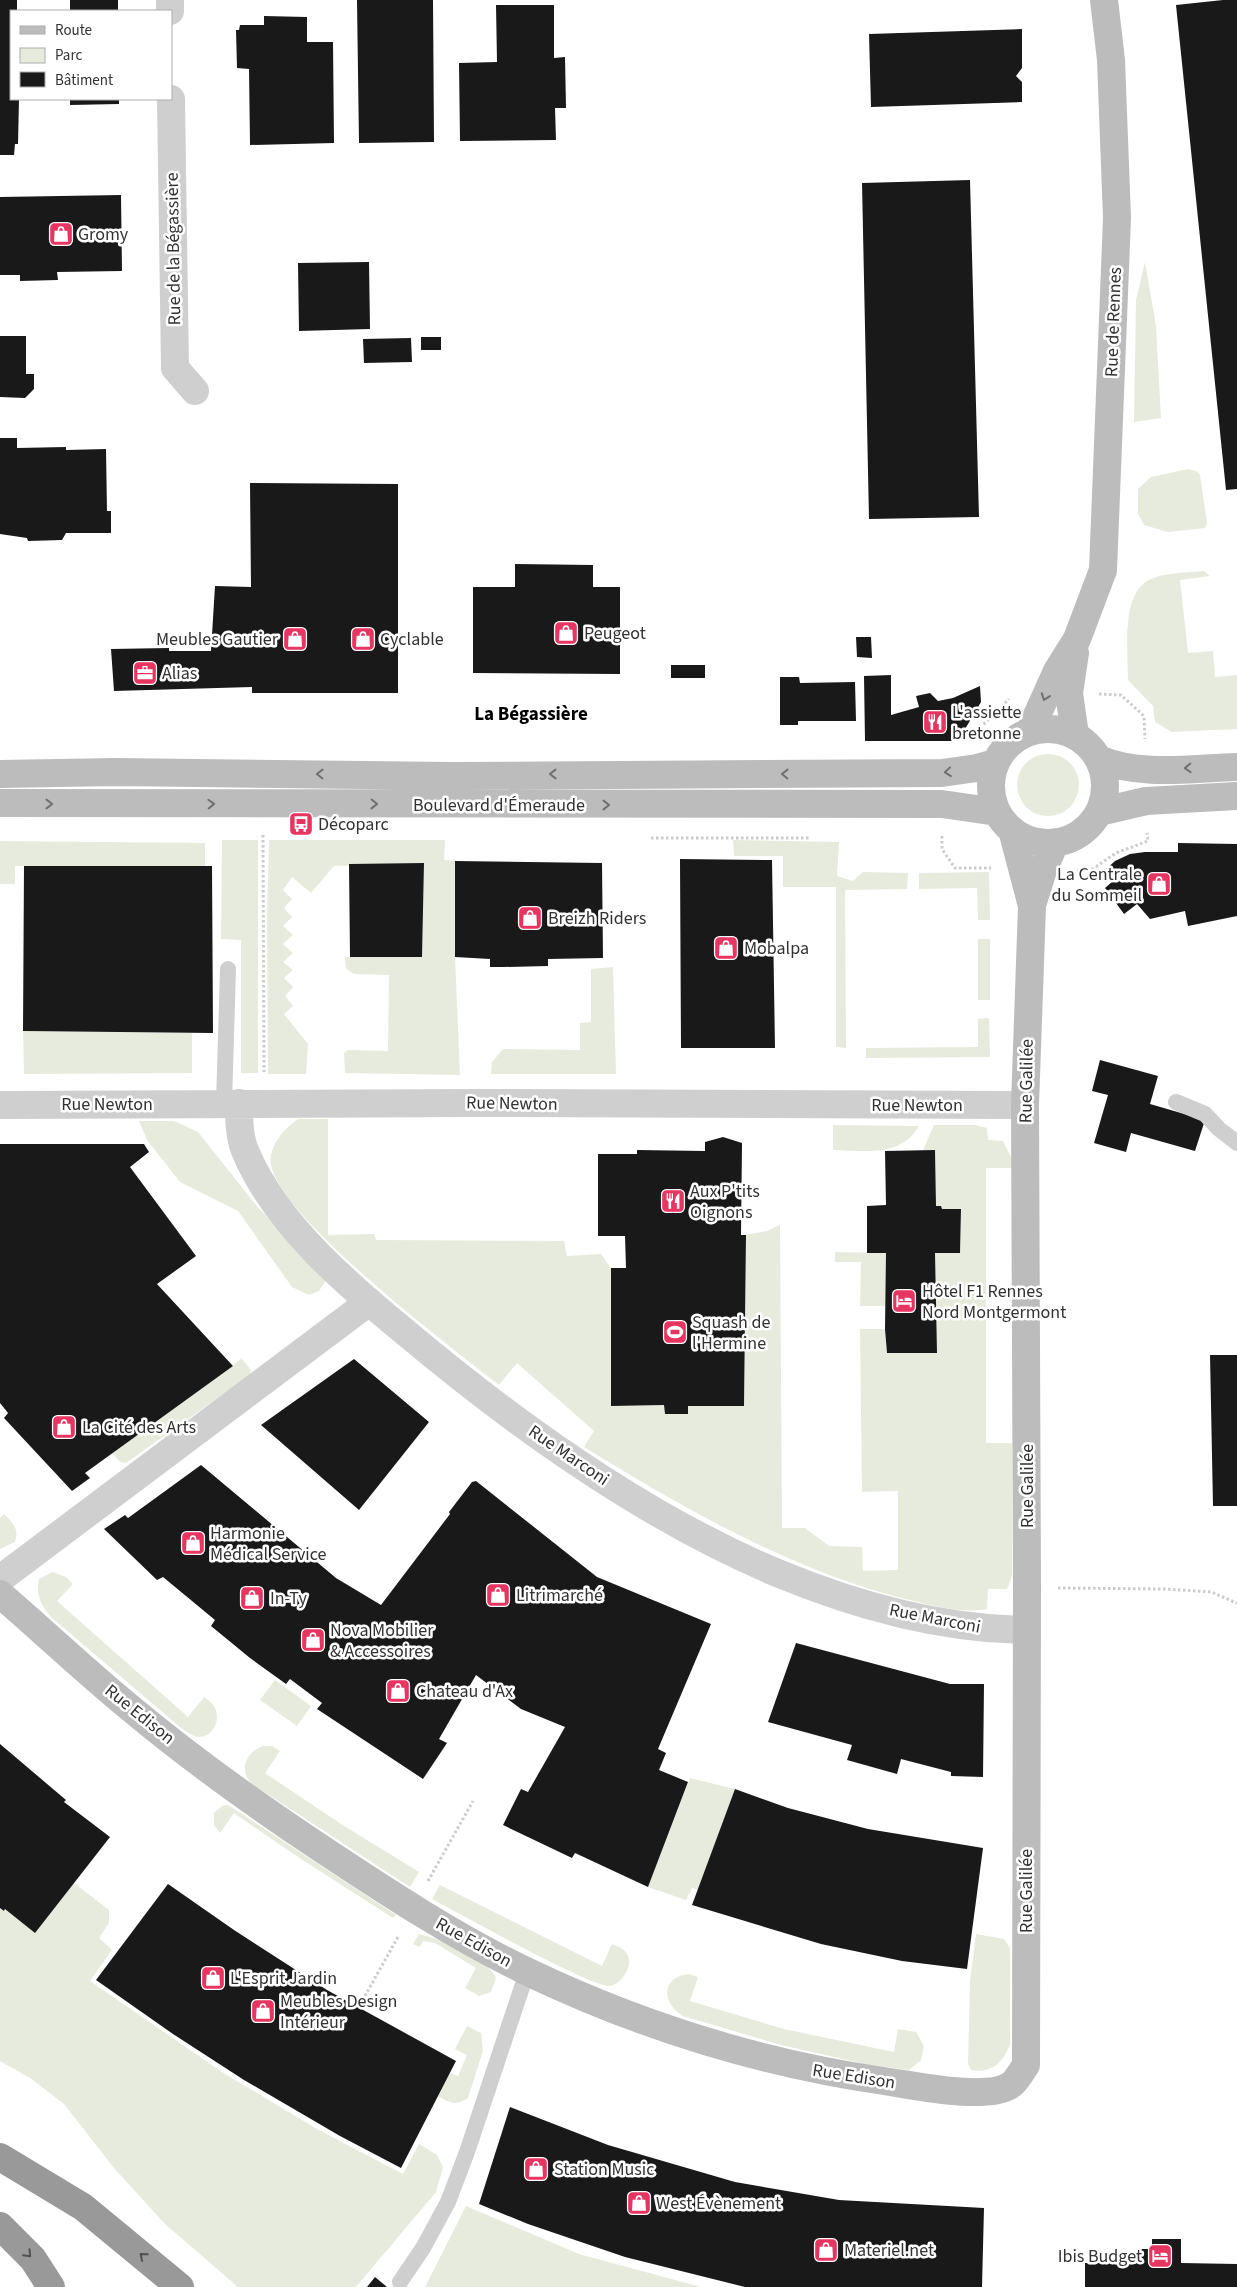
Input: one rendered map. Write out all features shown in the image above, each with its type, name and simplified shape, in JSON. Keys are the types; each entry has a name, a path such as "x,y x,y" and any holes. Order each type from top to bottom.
{"highway":[{"path":"0,2157 83,2207 180,2287"},
{"path":"0,2226 33,2259 52,2287"}],"street":[{"name":"Rue de Rennes","path":"1030,731 1056,671 1077,639 1099,586 1104,556 1117,218 1111,60 1104,0"},
{"name":"Rue de la Bégassière","path":"171,100 175,368 196,391"},
{"name":"Rue de Rennes","path":"1075,735 1068,693 1077,639"},
{"path":"1053,728 1075,735 1085,741 1099,759 1106,786 1099,812 1093,822 1076,836 1055,843 1032,841 1004,821 991,788 995,762 1010,743 1030,731 1053,728"},
{"path":"1099,759 1118,767 1146,770 1237,767"},
{"name":"Boulevard d'Émeraude","path":"0,774 116,772 451,776 942,773 977,768 995,762"},
{"path":"1099,812 1146,801 1237,796"},
{"name":"Boulevard d'Émeraude","path":"0,803 942,804 1004,821"},
{"name":"Rue Galilée","path":"1004,821 1023,869 1032,906"},
{"name":"Rue Galilée","path":"1026,2065 1025,1105 1032,906 1043,870 1055,843"},
{"name":"Rue Newton","path":"0,1105 243,1103 1025,1105"},
{"name":"Rue Marconi","path":"243,1103 239,1122 244,1151 268,1195 303,1238 369,1302 482,1397 581,1465 708,1540 774,1572 890,1611 950,1624 1026,1630"},
{"path":"0,1579 369,1302"},
{"name":"Rue Edison","path":"0,1594 129,1708 213,1773 299,1834 412,1908 527,1972 631,2016 763,2059 824,2072 940,2089 988,2093 1011,2085 1026,2065"}],"lane":[{"path":"228,969 243,1103"},
{"path":"1176,1102 1205,1114 1218,1128 1237,1142"},
{"path":"400,2282 423,2248 448,2202 467,2152 527,1972"}],"path":[{"path":"934,833 942,833 942,849 955,868 1023,869"},
{"path":"254,835 272,835"},
{"path":"243,1103 263,835"},
{"path":"644,838 812,838"},
{"path":"1027,1588 1166,1589 1210,1592 1237,1603"}],"green space":[{"path":"1145,262 1156,326 1161,418 1134,422 1136,300"},
{"path":"1188,469 1196,471 1200,475 1207,523 1205,528 1168,532 1144,525 1138,514 1138,489 1151,477"},
{"path":"1204,571 1210,576 1180,580 1188,653 1213,651 1215,677 1237,675 1237,729 1172,732 1155,722 1153,706 1128,680 1127,640 1130,609 1134,596 1141,586 1151,579 1170,574"},
{"path":"1042,754 1054,754 1070,763 1077,773 1079,785 1077,797 1070,807 1054,816 1042,816 1031,811 1022,802 1017,791 1017,779 1022,768 1031,759"},
{"path":"222,840 258,840 258,1073 241,1073 241,940 221,939"},
{"path":"269,840 445,840 444,860 455,861 455,957 460,1075 345,1073 344,1053 348,1050 388,1051 389,975 354,974 346,969 345,957 422,957 424,863 334,866 311,893 292,877 283,890 292,899 284,908 292,917 283,926 293,935 283,944 293,953 283,962 293,970 284,978 293,987 285,996 293,1006 284,1014 308,1044 306,1074 268,1074 267,917"},
{"path":"733,840 839,842 837,876 853,881 863,872 908,873 907,889 845,890 846,1048 836,1047 836,887 783,887 783,856 734,856"},
{"path":"0,841 205,843 205,866 15,866 15,884 0,884"},
{"path":"989,872 990,920 978,920 977,888 919,889 919,873"},
{"path":"978,939 990,939 990,1000 978,1000"},
{"path":"613,967 616,1074 491,1074 492,1062 503,1049 580,1050 580,1023 591,1022 591,969"},
{"path":"989,1018 990,1057 866,1058 866,1048 978,1047 978,1019"},
{"path":"23,1031 192,1033 192,1073 24,1074"},
{"path":"298,1119 328,1119 328,1235 374,1234 376,1240 564,1241 567,1256 601,1254 611,1268 611,1406 664,1405 665,1414 688,1414 688,1406 744,1406 746,1235 767,1231 780,1225 782,1528 805,1528 829,1546 862,1547 863,1571 898,1570 898,1491 862,1492 860,1329 885,1329 887,1353 936,1353 935,1253 960,1252 961,1210 942,1209 941,1206 936,1206 935,1150 923,1150 934,1125 975,1125 987,1128 988,1140 1003,1141 1012,1159 1012,1168 986,1168 986,1443 1012,1443 1012,1576 1007,1589 988,1589 987,1609 966,1610 925,1604 862,1586 779,1554 739,1535 660,1493 584,1447 594,1431 517,1363 499,1385 409,1314 335,1248 304,1217 281,1188 271,1165 272,1151 278,1139"},
{"path":"139,1121 174,1121 198,1132 256,1205 326,1280 319,1291 309,1295 292,1287 238,1211 180,1182 147,1140"},
{"path":"833,1125 919,1126 903,1143 882,1150 858,1151 833,1150"},
{"path":"835,1252 886,1253 886,1306 860,1306 861,1262 835,1262"},
{"path":"241,1358 251,1370 250,1375 126,1463 120,1462 112,1453 233,1366"},
{"path":"4,1514 15,1527 16,1537 15,1542 0,1549 0,1518"},
{"path":"52,1572 66,1577 73,1584 57,1601 188,1717 204,1697 211,1703 216,1710 217,1720 209,1734 198,1737 191,1735 181,1728 51,1617 44,1608 38,1594 38,1584 39,1579"},
{"path":"275,1680 311,1706 297,1726 260,1700"},
{"path":"263,1746 272,1746 280,1751 265,1773 341,1824 419,1872 410,1887 252,1784 245,1773 246,1762 252,1752"},
{"path":"690,1778 735,1789 698,1890 692,1888 686,1900 648,1887"},
{"path":"228,1805 396,1915 393,1918 234,1813 220,1833 214,1825 214,1813 222,1806"},
{"path":"74,1883 109,1910 109,1923 99,1938 112,1950 90,1981 225,2074 317,2129 403,2174 419,2144 437,2155 443,2167 436,2192 356,2287 238,2287 165,2224 114,2168 64,2104 30,2078 0,2061 0,1908 4,1911"},
{"path":"440,1885 602,1966 612,1944 617,1946 629,1957 627,1971 620,1980 610,1986 578,1975 432,1899"},
{"path":"419,1934 462,1950 483,1963 496,1978 491,1992 479,1996 465,1988 476,1968 435,1943 423,1941 420,1947 413,1944"},
{"path":"976,1934 1004,1939 1010,1948 1010,2044 1004,2056 996,2065 978,2071 971,2070 968,2064 970,1981"},
{"path":"689,1974 698,1977 690,2001 784,2029 894,2052 898,2029 916,2032 924,2046 921,2060 909,2070 865,2064 781,2045 683,2016 671,2004 667,1991 673,1980"},
{"path":"467,2026 481,2033 483,2051 468,2098 453,2103 438,2096 450,2073 458,2076 467,2055 455,2049"},
{"path":"466,2206 579,2254 701,2287 425,2287"}],"building":[{"path":"0,0 17,0 17,10 10,10 10,100 19,100 18,144 15,144 14,155 0,155"},
{"path":"70,0 118,0 118,10 70,10"},
{"path":"357,0 433,0 434,142 359,143"},
{"path":"1237,0 1237,489 1226,490 1176,5"},
{"path":"496,5 554,5 554,58 565,57 566,108 555,108 556,140 460,141 459,63 497,62"},
{"path":"264,16 307,17 307,42 333,42 334,143 250,145 249,69 237,68 236,30 239,30 240,25 264,25"},
{"path":"1022,29 1022,68 1016,76 1022,82 1022,102 871,107 869,34"},
{"path":"70,100 119,100 119,104 70,105"},
{"path":"970,180 979,517 869,519 862,183"},
{"name":"Gromy","path":"121,195 122,271 57,272 58,280 20,281 20,275 0,275 0,197"},
{"path":"369,262 370,329 299,331 298,263"},
{"path":"0,336 26,336 26,374 34,374 34,389 25,398 0,397"},
{"path":"421,337 441,337 441,350 421,350"},
{"path":"411,338 412,362 364,363 363,339"},
{"path":"0,438 17,438 17,448 66,447 66,450 106,449 107,511 111,511 111,533 66,533 62,540 28,541 27,538 0,534"},
{"path":"250,483 398,484 398,693 252,693 252,687 114,691 111,649 169,648 169,651 211,651 215,586 251,587"},
{"path":"515,564 593,565 593,587 620,587 620,674 473,673 473,587 515,587"},
{"path":"856,637 871,637 872,658 857,657"},
{"path":"671,665 705,665 705,678 671,678"},
{"path":"891,675 891,715 919,707 916,696 930,693 938,701 953,698 980,686 981,702 958,741 865,741 864,676"},
{"path":"780,677 799,677 800,683 855,682 856,721 798,721 798,725 780,725"},
{"path":"1178,843 1237,844 1237,916 1188,926 1185,911 1150,919 1137,904 1124,914 1105,888 1113,881 1104,871 1115,861 1130,854 1178,852"},
{"name":"Mobalpa","path":"680,859 772,860 775,1048 681,1048"},
{"path":"455,861 602,863 603,958 548,959 548,966 490,967 490,959 455,957"},
{"path":"424,863 422,957 350,957 349,864"},
{"path":"24,866 212,866 213,1033 23,1031"},
{"path":"1100,1060 1158,1076 1150,1104 1205,1120 1195,1151 1131,1133 1126,1152 1094,1143 1108,1095 1092,1091"},
{"path":"723,1137 742,1143 741,1235 746,1235 744,1406 688,1406 688,1414 665,1414 664,1405 611,1406 611,1268 626,1268 625,1236 598,1236 598,1154 637,1154 637,1150 705,1151 705,1142"},
{"path":"0,1144 144,1144 149,1152 130,1167 196,1256 157,1284 233,1366 85,1473 90,1478 72,1491 4,1418 8,1413 0,1403"},
{"path":"935,1150 936,1206 941,1206 942,1209 961,1209 960,1253 935,1253 937,1353 887,1353 885,1329 886,1253 867,1253 867,1206 886,1205 885,1151"},
{"path":"1210,1355 1237,1355 1237,1506 1213,1506"},
{"path":"354,1359 429,1422 359,1510 261,1425"},
{"path":"201,1465 336,1578 381,1605 450,1514 449,1512 472,1482 476,1481 597,1577 711,1624 658,1749 666,1753 659,1770 688,1782 648,1887 575,1853 572,1858 503,1825 521,1789 528,1792 565,1727 521,1709 476,1675 439,1739 447,1743 423,1779 317,1709 322,1703 290,1679 286,1684 250,1658 211,1626 215,1620 163,1577 157,1580 104,1529 125,1515 128,1518"},
{"path":"796,1643 950,1684 984,1684 983,1777 951,1776 951,1772 901,1759 897,1774 847,1760 852,1745 768,1722"},
{"path":"0,1744 66,1800 64,1802 110,1837 35,1933 5,1909 4,1911 0,1908"},
{"path":"735,1789 788,1808 868,1829 983,1848 967,1969 902,1961 821,1944 692,1905"},
{"path":"168,1884 234,1930 327,1990 456,2061 401,2168 340,2136 244,2080 173,2034 96,1980"},
{"path":"510,2107 608,2145 735,2182 839,2200 984,2208 982,2287 745,2287 625,2257 528,2224 479,2204"},
{"name":"Ibis Budget","path":"1152,2239 1181,2239 1181,2263 1237,2264 1237,2287 1085,2287 1085,2263 1138,2263 1139,2249 1152,2249"},
{"path":"375,2277 387,2287 367,2287"}],"place":[{"name":"Gromy","path":"61,234"},
{"name":"Peugeot","path":"566,633"},
{"name":"Meubles Gautier","path":"295,639"},
{"name":"Cyclable","path":"363,639"},
{"name":"Alias","path":"145,673"},
{"name":"L'assiette bretonne","path":"935,722"},
{"name":"Décoparc","path":"301,824"},
{"name":"La Centrale du Sommeil","path":"1159,884"},
{"name":"Breizh Riders","path":"530,918"},
{"name":"Mobalpa","path":"726,948"},
{"name":"Aux P'tits Oignons","path":"673,1201"},
{"name":"Hôtel F1 Rennes Nord Montgermont","path":"904,1301"},
{"name":"Squash de l'Hermine","path":"675,1332"},
{"name":"La Cité des Arts","path":"64,1427"},
{"name":"Harmonie Médical Service","path":"193,1543"},
{"name":"Litrimarché","path":"498,1595"},
{"name":"In-Ty","path":"252,1598"},
{"name":"Nova Mobilier & Accessoires","path":"313,1640"},
{"name":"Chateau d'Ax","path":"398,1691"},
{"name":"L'Esprit Jardin","path":"213,1978"},
{"name":"Meubles Design Intérieur","path":"263,2011"},
{"name":"Station Music","path":"536,2169"},
{"name":"West Évènement","path":"639,2203"},
{"name":"Materiel.net","path":"826,2250"},
{"name":"Ibis Budget","path":"1160,2256"}],"district":[{"name":"La Bégassière","path":"531,713"}]}
